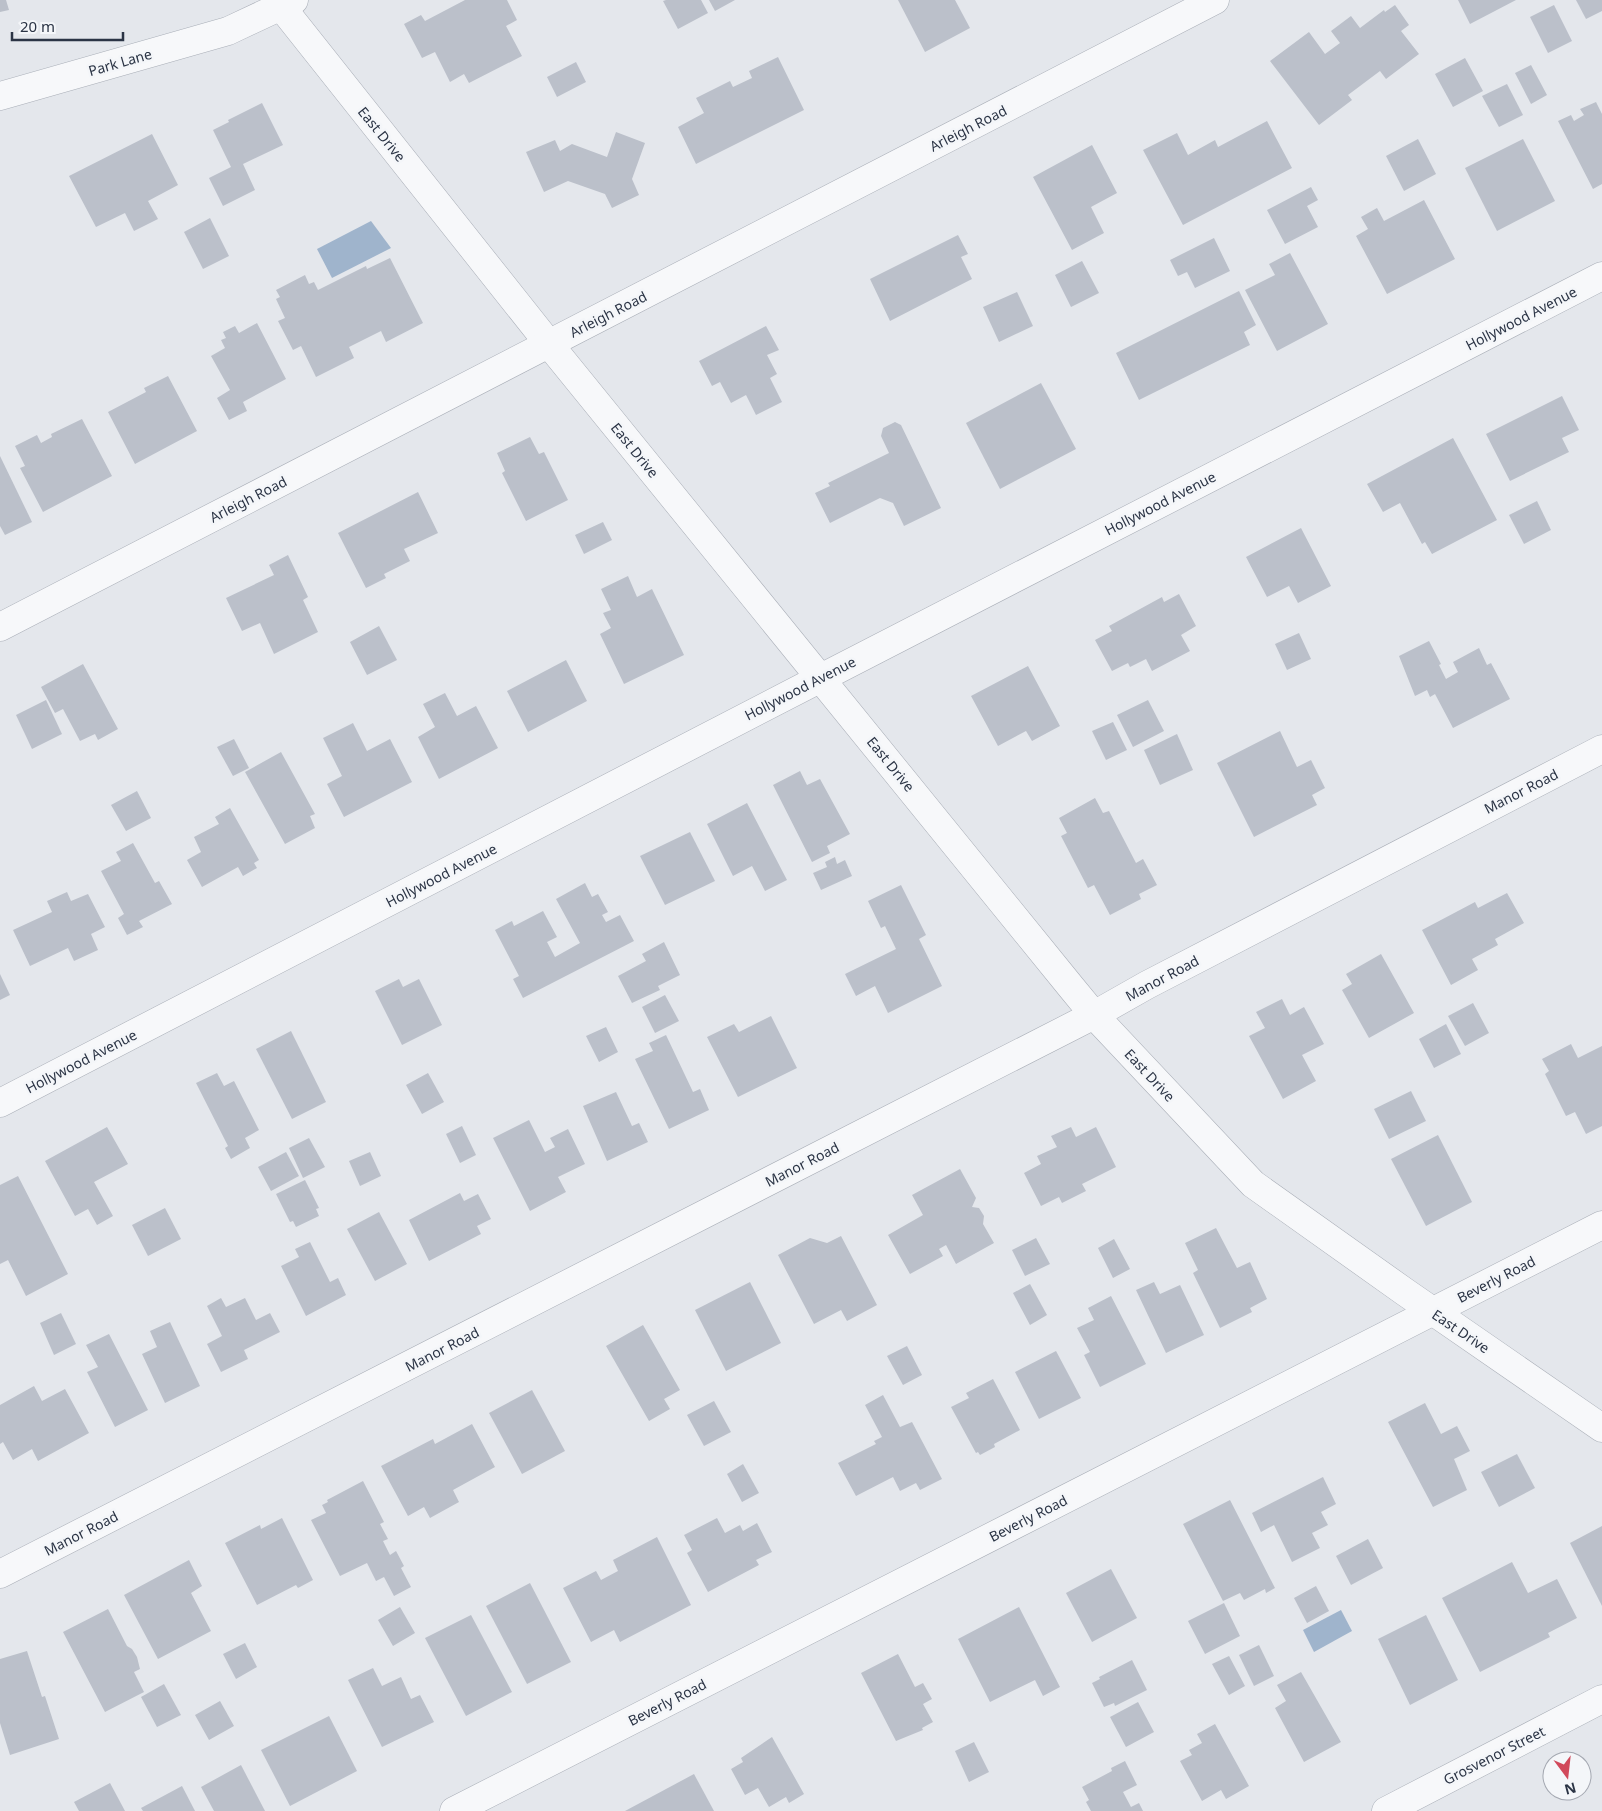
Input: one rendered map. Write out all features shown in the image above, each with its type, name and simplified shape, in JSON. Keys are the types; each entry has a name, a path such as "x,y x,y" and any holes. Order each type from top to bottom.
{"street":[{"name":"Arleigh Road","path":"0,627 1215,0"},
{"name":"East Drive","path":"284,2 549,344 1094,1015 1253,1184 1433,1312 1602,1428"},
{"name":"Park Lane","path":"0,96 228,31 284,2"},
{"name":"Hollywood Avenue","path":"0,1103 1602,276"},
{"name":"Manor Road","path":"0,1574 1094,1015 1147,985 1602,749"},
{"name":"Beverly Road","path":"454,1811 1602,1225"},
{"name":"Grosvenor Street","path":"1386,1811 1602,1699"}],"water":[{"path":"371,221 391,248 332,278 317,249"},
{"path":"1341,1610 1352,1631 1314,1652 1303,1630"}],"building":[{"path":"0,0 6,0 9,10 0,12"},
{"path":"465,0 507,0 517,20 506,26 522,56 469,83 464,74 450,82 435,52 422,58 404,24 421,15 425,21"},
{"path":"701,0 708,13 678,29 663,1"},
{"path":"709,0 735,0 715,11"},
{"path":"898,0 955,0 970,28 925,52"},
{"path":"1458,0 1516,0 1470,24"},
{"path":"1576,0 1602,0 1602,11 1586,19"},
{"path":"1395,5 1409,25 1401,31 1419,54 1386,79 1380,71 1348,95 1352,100 1319,125 1270,61 1309,32 1325,54 1340,43 1331,31 1351,16 1360,28 1384,10 1385,12"},
{"path":"1554,5 1572,41 1548,53 1530,17"},
{"path":"778,57 804,110 696,164 678,127 704,113 696,98 730,81 733,87 752,78 749,71"},
{"path":"1465,58 1483,91 1453,107 1435,74"},
{"path":"576,62 586,82 557,97 547,77"},
{"path":"1531,65 1547,95 1531,104 1515,73"},
{"path":"1507,84 1523,115 1499,127 1482,96"},
{"path":"1596,102 1602,114 1602,184 1593,189 1558,121 1571,115 1574,121 1584,115 1580,109"},
{"path":"262,103 283,145 243,164 255,190 223,206 209,178 231,167 213,130 229,122 228,120"},
{"path":"1267,121 1292,168 1183,225 1143,150 1177,133 1188,155 1215,140 1218,147"},
{"path":"616,132 645,143 632,179 639,195 612,208 605,194 568,181 544,192 526,152 555,140 560,151 572,144 607,157"},
{"path":"152,134 178,185 148,201 158,219 134,231 125,213 96,227 69,176"},
{"path":"1418,139 1436,174 1404,191 1386,156"},
{"path":"1523,139 1555,201 1497,231 1465,168"},
{"path":"1092,145 1117,193 1091,207 1104,233 1072,250 1033,177"},
{"path":"1311,187 1318,200 1307,206 1318,227 1285,244 1267,210"},
{"path":"1424,200 1455,259 1387,294 1356,236 1368,229 1361,217 1377,208 1384,221"},
{"path":"210,218 229,256 203,269 184,232"},
{"path":"958,235 968,254 961,257 972,279 890,321 870,279"},
{"path":"1214,238 1230,271 1195,288 1187,272 1178,276 1170,260"},
{"path":"1290,253 1328,324 1277,351 1245,290 1275,275 1269,264"},
{"path":"390,258 423,323 386,342 381,331 349,347 354,358 316,377 301,346 293,350 278,321 285,318 276,299 280,297 276,290 305,275 309,284 314,282 318,290 366,266 367,269"},
{"path":"1082,261 1099,293 1071,307 1055,275"},
{"path":"1239,291 1256,325 1244,332 1250,345 1139,400 1116,353"},
{"path":"1017,292 1033,326 999,342 983,307"},
{"path":"257,323 286,379 243,402 247,411 229,420 217,398 230,390 211,356 225,348 221,340 226,338 223,332 235,326 239,333"},
{"path":"766,326 779,350 767,355 777,374 770,378 782,402 756,415 746,395 731,403 720,382 712,386 699,361"},
{"path":"168,376 197,431 135,464 108,412 146,392 144,388"},
{"path":"1041,383 1076,449 1000,489 966,423"},
{"path":"1562,396 1579,430 1562,438 1569,452 1510,481 1486,434"},
{"path":"82,419 112,476 43,512 20,468 25,466 15,446 37,435 41,443 52,437 51,434"},
{"path":"895,422 901,425 941,508 904,526 893,503 880,498 830,523 815,493 830,486 828,483 889,453 881,436 883,428"},
{"path":"530,437 539,454 544,452 568,500 526,521 502,473 505,471 497,453"},
{"path":"1453,438 1497,520 1432,554 1425,542 1422,544 1400,503 1383,512 1367,484"},
{"path":"0,456 32,522 5,535 0,526"},
{"path":"418,492 438,533 404,549 410,561 384,574 386,578 366,588 338,533"},
{"path":"1537,501 1551,530 1524,544 1509,515"},
{"path":"603,522 612,540 584,554 575,535"},
{"path":"1301,528 1331,586 1298,603 1289,586 1267,597 1246,557"},
{"path":"288,555 308,597 303,600 318,632 274,654 260,623 242,631 226,598 274,575 269,565"},
{"path":"628,576 637,597 652,589 684,655 624,684 600,634 611,628 603,613 611,610 601,589"},
{"path":"1179,594 1196,626 1181,635 1190,651 1152,671 1146,659 1130,667 1128,663 1112,671 1095,640 1112,631 1109,626 1162,597 1164,602"},
{"path":"379,626 397,660 367,675 350,642"},
{"path":"1299,633 1311,659 1287,670 1275,644"},
{"path":"1429,641 1441,664 1439,665 1446,679 1458,672 1453,662 1479,648 1487,665 1491,663 1510,699 1453,728 1435,694 1430,697 1427,690 1415,696 1399,656"},
{"path":"566,660 587,701 528,732 507,691"},
{"path":"83,664 118,729 98,740 95,734 80,741 63,709 55,713 41,687"},
{"path":"1028,666 1060,726 1032,741 1026,731 998,746 971,696"},
{"path":"445,693 457,716 476,706 498,748 439,779 418,737 435,727 423,704"},
{"path":"46,700 62,734 32,749 16,715"},
{"path":"1148,700 1164,731 1133,747 1117,715"},
{"path":"1113,722 1127,750 1106,760 1092,731"},
{"path":"353,723 367,751 390,739 412,782 344,817 327,784 342,776 323,738"},
{"path":"1280,731 1297,767 1311,760 1325,788 1312,795 1317,805 1254,837 1217,763"},
{"path":"1177,734 1193,770 1160,785 1144,750"},
{"path":"234,739 249,768 233,776 217,747"},
{"path":"281,752 315,814 310,816 315,828 285,844 245,772"},
{"path":"800,771 807,785 820,779 850,834 827,846 830,853 812,862 773,785"},
{"path":"137,791 151,818 126,831 111,805"},
{"path":"1095,798 1103,813 1109,811 1136,863 1143,859 1157,885 1139,894 1141,899 1110,915 1094,885 1088,888 1061,836 1067,833 1059,818"},
{"path":"747,803 787,880 765,891 752,866 733,876 707,824"},
{"path":"230,808 259,860 254,863 257,868 243,876 238,867 202,887 187,860 201,852 194,837 219,824 215,817"},
{"path":"690,832 715,881 665,905 640,856"},
{"path":"133,843 155,883 159,881 172,904 139,921 143,927 127,935 118,918 124,914 101,871 121,861 116,852"},
{"path":"835,857 837,864 845,860 852,876 821,890 813,873 827,867 825,862"},
{"path":"585,883 592,897 598,894 608,912 602,915 606,922 620,915 634,941 523,998 513,979 519,976 495,930 512,921 514,926 543,911 557,937 547,942 555,957 580,943 556,899"},
{"path":"901,885 926,935 919,939 942,986 888,1013 875,986 856,996 845,974 896,949 885,926 881,928 868,901"},
{"path":"67,892 71,901 88,894 105,927 91,934 98,950 74,961 68,948 30,966 13,930 52,912 47,901"},
{"path":"1507,893 1524,923 1495,939 1498,945 1472,959 1478,970 1451,985 1422,930 1475,902 1478,908"},
{"path":"664,942 680,975 658,986 660,990 632,1003 618,976 646,961 642,954"},
{"path":"1381,954 1414,1013 1369,1038 1342,990 1352,984 1346,974"},
{"path":"0,974 10,995 0,1000"},
{"path":"399,979 403,987 419,979 442,1025 402,1045 375,991"},
{"path":"665,995 679,1021 655,1033 642,1007"},
{"path":"1282,999 1290,1015 1304,1007 1324,1044 1302,1055 1316,1081 1283,1099 1249,1036 1265,1028 1256,1012"},
{"path":"1473,1003 1489,1033 1465,1046 1448,1016"},
{"path":"771,1016 797,1068 738,1097 707,1037 734,1024 739,1032"},
{"path":"1446,1024 1461,1054 1434,1068 1419,1039"},
{"path":"606,1027 618,1052 599,1062 586,1036"},
{"path":"291,1031 326,1102 292,1119 256,1049"},
{"path":"666,1035 693,1092 700,1089 709,1110 669,1129 635,1059 653,1051 649,1043"},
{"path":"1571,1044 1578,1058 1602,1046 1602,1126 1586,1134 1575,1112 1566,1116 1545,1074 1549,1071 1542,1059"},
{"path":"217,1073 224,1086 234,1081 259,1130 245,1138 250,1148 231,1159 225,1148 228,1146 196,1083"},
{"path":"428,1073 444,1102 422,1114 406,1085"},
{"path":"1411,1091 1426,1121 1389,1139 1374,1109"},
{"path":"616,1092 632,1126 639,1123 648,1142 607,1161 583,1106"},
{"path":"529,1120 545,1152 555,1147 550,1138 568,1129 585,1164 558,1177 566,1192 530,1211 493,1138"},
{"path":"462,1126 476,1155 460,1163 446,1134"},
{"path":"107,1127 128,1164 94,1182 113,1216 97,1225 88,1209 75,1216 45,1161"},
{"path":"1071,1127 1076,1137 1096,1127 1116,1167 1082,1184 1086,1191 1062,1203 1059,1197 1041,1206 1024,1173 1041,1164 1037,1156 1057,1147 1051,1136"},
{"path":"1438,1135 1472,1202 1426,1226 1391,1159"},
{"path":"309,1138 325,1167 303,1178 289,1148"},
{"path":"286,1152 299,1176 271,1191 258,1167"},
{"path":"370,1152 381,1176 360,1186 349,1161"},
{"path":"960,1169 976,1198 972,1207 979,1208 984,1216 983,1224 994,1243 956,1264 946,1245 939,1249 943,1256 910,1274 888,1235 923,1215 912,1195"},
{"path":"18,1176 68,1274 26,1296 8,1260 0,1264 0,1185"},
{"path":"305,1180 319,1208 316,1209 319,1216 296,1227 293,1221 290,1222 276,1194"},
{"path":"460,1193 464,1201 478,1194 491,1219 477,1226 481,1234 429,1261 409,1220"},
{"path":"165,1208 181,1239 148,1256 132,1225"},
{"path":"379,1212 407,1264 375,1281 347,1229"},
{"path":"1216,1228 1237,1268 1250,1262 1267,1299 1250,1308 1252,1312 1220,1328 1193,1273 1198,1270 1185,1243"},
{"path":"841,1236 877,1305 847,1321 841,1310 814,1324 778,1255 810,1238 827,1243"},
{"path":"1036,1238 1050,1264 1025,1276 1012,1250"},
{"path":"1114,1239 1130,1269 1113,1278 1098,1248"},
{"path":"310,1242 330,1282 338,1278 346,1295 306,1316 281,1266 299,1257 295,1249"},
{"path":"750,1282 781,1343 726,1371 695,1310"},
{"path":"1154,1282 1160,1294 1180,1285 1204,1335 1166,1353 1136,1290"},
{"path":"1030,1284 1047,1315 1030,1325 1013,1293"},
{"path":"1111,1296 1146,1364 1100,1387 1084,1355 1090,1352 1077,1328 1094,1320 1088,1308"},
{"path":"221,1298 226,1307 245,1298 256,1320 270,1313 280,1332 244,1350 248,1359 221,1372 207,1344 222,1336 207,1306"},
{"path":"61,1313 76,1344 54,1355 40,1323"},
{"path":"170,1322 200,1386 165,1403 142,1354 157,1347 150,1331"},
{"path":"643,1325 680,1390 664,1399 670,1409 649,1421 606,1346"},
{"path":"109,1334 148,1410 115,1427 87,1372 98,1367 86,1345"},
{"path":"907,1346 922,1375 903,1385 887,1356"},
{"path":"1056,1351 1081,1398 1039,1419 1015,1372"},
{"path":"993,1379 1020,1430 994,1444 995,1447 980,1455 978,1452 976,1453 951,1407 969,1398 966,1393"},
{"path":"34,1386 42,1401 65,1389 89,1433 38,1461 32,1449 13,1460 3,1442 0,1444 0,1405"},
{"path":"532,1390 565,1451 522,1474 489,1413"},
{"path":"883,1395 900,1427 912,1422 942,1479 920,1490 916,1483 900,1491 893,1477 856,1496 838,1463 876,1444 874,1441 882,1437 865,1405"},
{"path":"714,1401 731,1432 704,1446 687,1415"},
{"path":"1425,1403 1441,1434 1457,1426 1470,1451 1454,1459 1467,1490 1433,1507 1388,1422"},
{"path":"472,1424 495,1467 453,1490 459,1502 430,1518 424,1507 408,1516 381,1466 433,1439 435,1444"},
{"path":"1517,1454 1535,1488 1499,1507 1481,1472"},
{"path":"743,1464 759,1493 742,1502 727,1474"},
{"path":"1323,1477 1336,1504 1321,1512 1328,1525 1312,1533 1320,1548 1292,1562 1274,1525 1261,1532 1252,1513"},
{"path":"363,1481 384,1522 380,1524 388,1539 383,1541 390,1555 396,1551 404,1566 401,1568 411,1587 394,1596 384,1577 376,1581 367,1563 340,1576 311,1520 326,1513 322,1505 328,1502 327,1500"},
{"path":"1230,1500 1275,1588 1266,1593 1265,1589 1244,1600 1240,1593 1223,1601 1183,1524"},
{"path":"282,1518 313,1580 298,1588 296,1585 257,1605 225,1543 260,1525 261,1529"},
{"path":"717,1518 725,1533 740,1525 743,1531 757,1523 772,1552 756,1560 759,1565 708,1592 687,1553 692,1550 684,1535"},
{"path":"1602,1526 1602,1606 1570,1543"},
{"path":"657,1537 691,1605 620,1642 614,1630 591,1642 563,1588 596,1571 601,1580 618,1571 613,1560"},
{"path":"1368,1539 1383,1568 1351,1585 1336,1556"},
{"path":"189,1560 202,1586 191,1593 211,1631 158,1659 124,1595"},
{"path":"1512,1562 1528,1593 1557,1579 1577,1618 1548,1633 1550,1637 1480,1672 1442,1598"},
{"path":"1111,1569 1137,1618 1092,1642 1066,1593"},
{"path":"530,1583 571,1662 527,1684 486,1606"},
{"path":"1316,1586 1329,1611 1307,1623 1294,1598"},
{"path":"1224,1603 1240,1636 1205,1654 1188,1621"},
{"path":"400,1607 415,1633 393,1646 378,1620"},
{"path":"1019,1607 1060,1687 1043,1696 1035,1680 990,1702 958,1639"},
{"path":"108,1609 127,1646 132,1649 137,1657 140,1669 134,1672 144,1692 105,1712 63,1632"},
{"path":"471,1615 512,1692 466,1716 425,1638"},
{"path":"1426,1615 1458,1680 1410,1705 1378,1639"},
{"path":"245,1643 257,1667 236,1679 223,1654"},
{"path":"1259,1645 1274,1676 1254,1686 1239,1655"},
{"path":"27,1651 42,1697 45,1696 59,1739 10,1755 0,1723 0,1659"},
{"path":"898,1654 915,1687 923,1683 932,1699 923,1704 933,1722 922,1728 923,1730 896,1741 861,1673"},
{"path":"1229,1656 1245,1686 1229,1695 1212,1664"},
{"path":"1132,1660 1147,1690 1115,1706 1114,1703 1104,1707 1092,1683 1100,1679 1099,1677"},
{"path":"373,1668 382,1686 401,1677 411,1699 420,1695 434,1722 382,1747 348,1680"},
{"path":"1301,1672 1341,1742 1304,1762 1275,1708 1286,1701 1277,1685"},
{"path":"164,1684 181,1715 157,1727 141,1697"},
{"path":"220,1701 234,1726 209,1740 195,1715"},
{"path":"1138,1702 1154,1732 1126,1747 1110,1717"},
{"path":"329,1716 357,1771 290,1806 261,1750"},
{"path":"1215,1724 1249,1786 1226,1799 1221,1790 1202,1801 1180,1761 1192,1755 1189,1750 1202,1743 1197,1734"},
{"path":"772,1737 804,1794 789,1803 786,1797 769,1807 758,1788 745,1795 731,1769 743,1762 741,1758"},
{"path":"974,1742 989,1772 969,1782 955,1751"},
{"path":"1125,1761 1137,1785 1123,1792 1131,1807 1139,1803 1143,1811 1091,1811 1086,1802 1089,1800 1082,1787 1112,1771 1111,1768"},
{"path":"241,1765 265,1811 214,1811 201,1787"},
{"path":"694,1774 714,1811 625,1811"},
{"path":"110,1783 125,1811 79,1811 74,1802"},
{"path":"182,1786 195,1811 143,1811 141,1808"}]}
